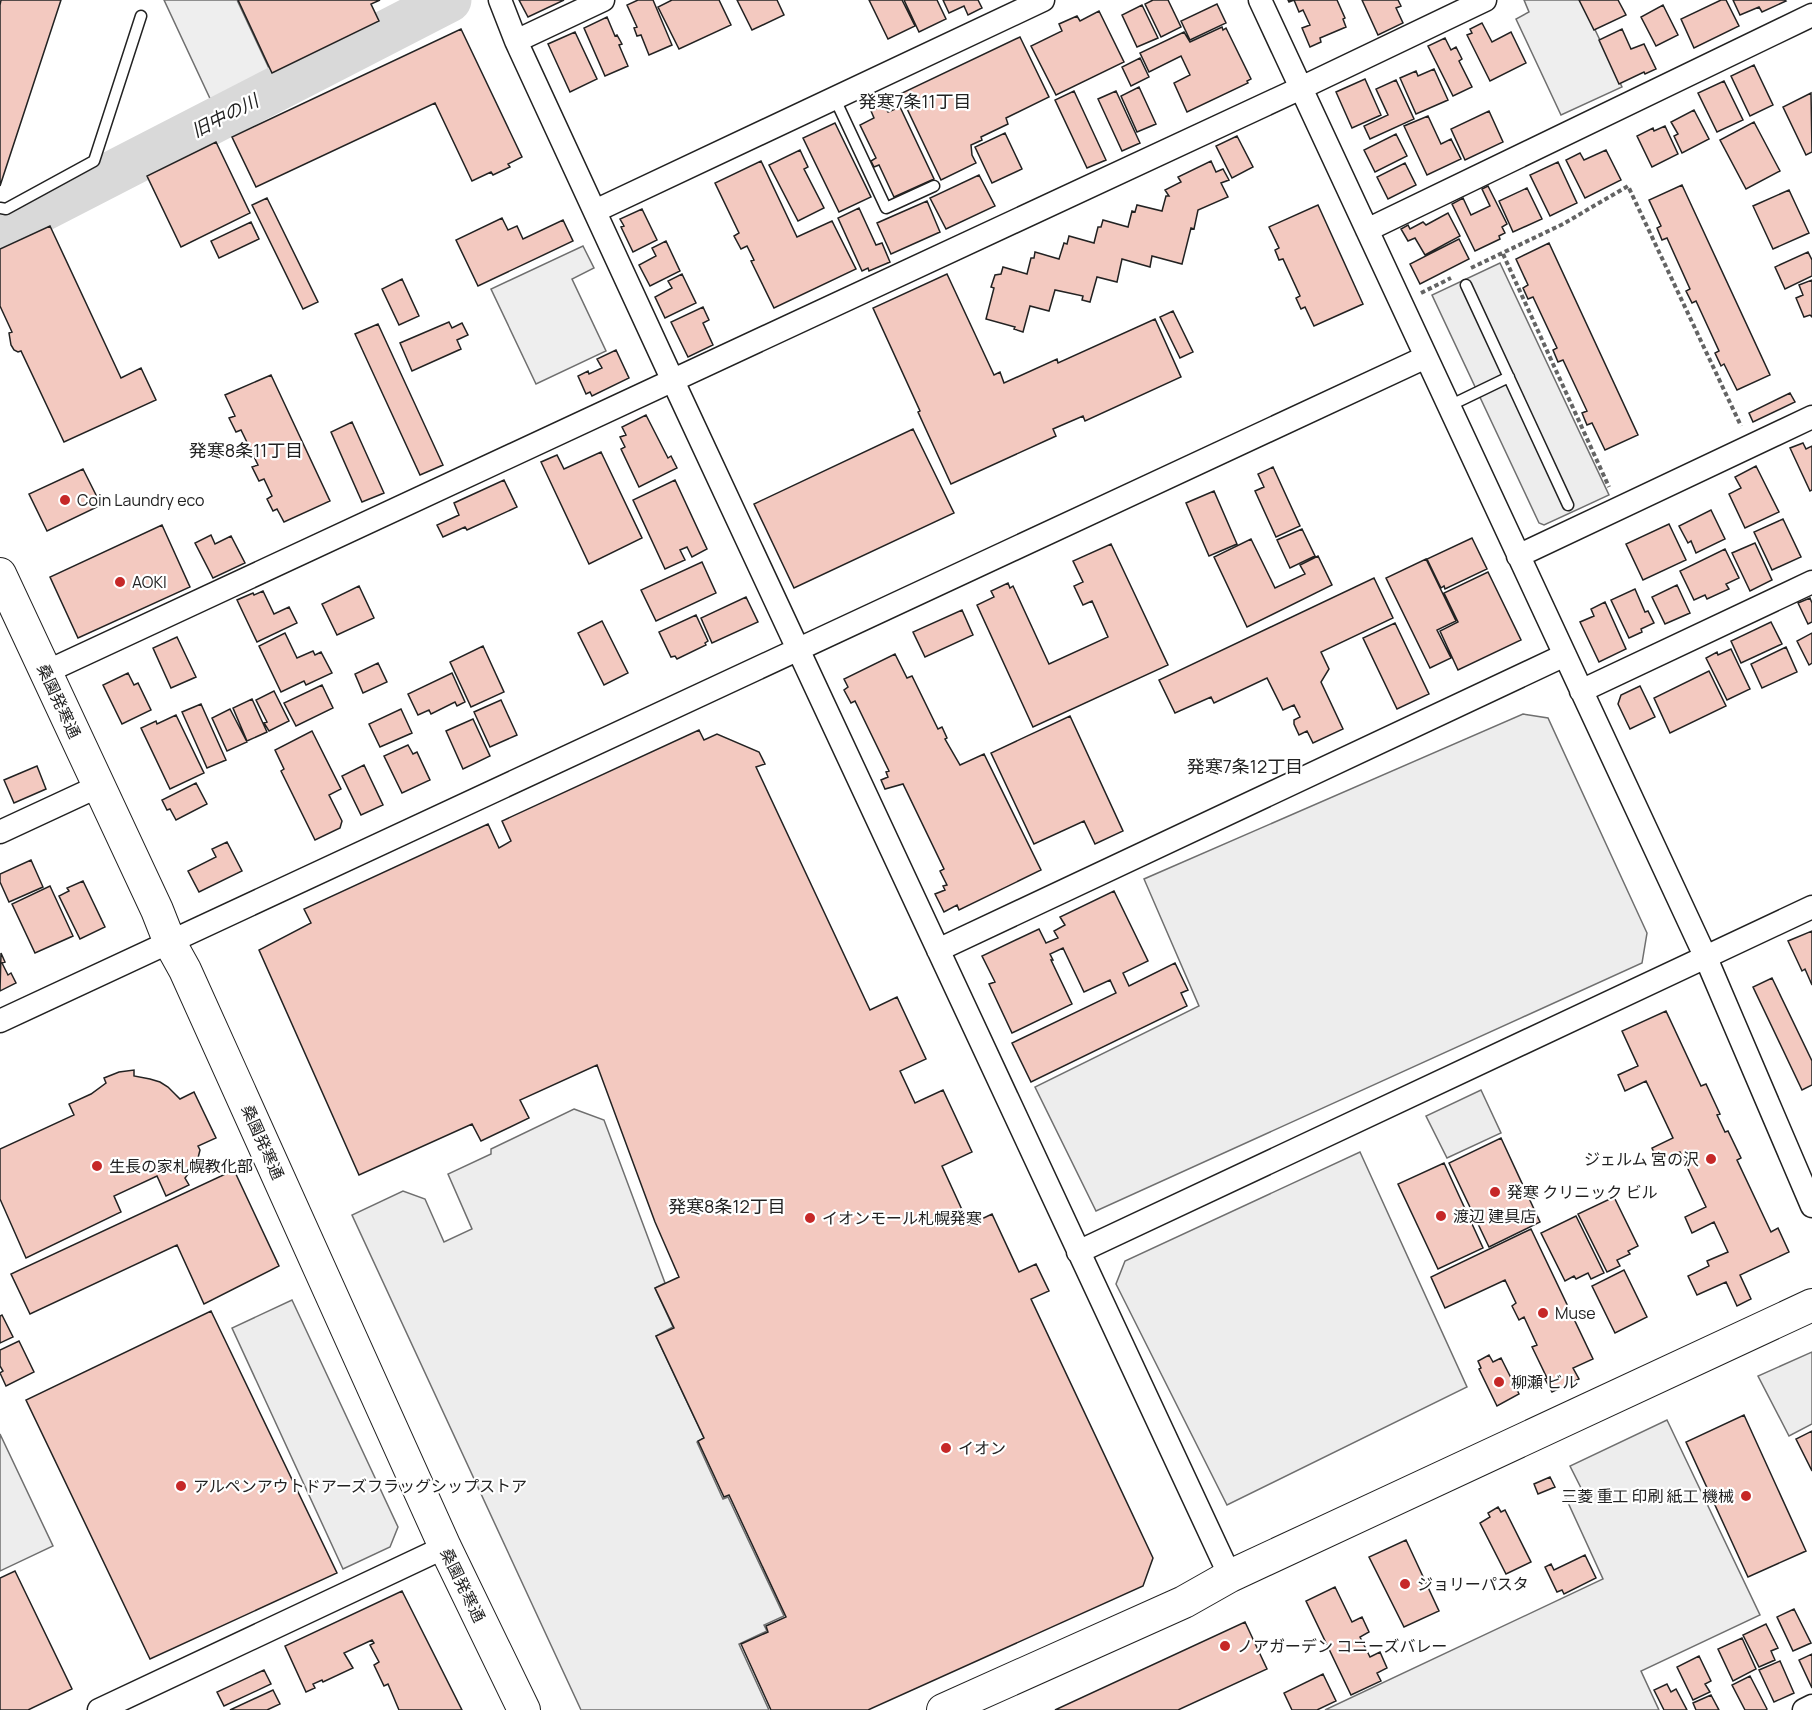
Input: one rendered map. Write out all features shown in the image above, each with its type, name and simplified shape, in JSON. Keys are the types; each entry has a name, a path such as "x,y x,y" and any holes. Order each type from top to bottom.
{"street":[{"path":"500,0 516,41 673,381 1230,1576"},
{"path":"516,41 603,0"},
{"path":"595,211 1044,0"},
{"path":"1260,0 1706,958 1812,1206"},
{"path":"46,672 1301,88 1485,0"},
{"path":"1367,230 1812,14 1806,0"},
{"path":"0,1021 1426,357"},
{"path":"1518,556 1812,417"},
{"name":"桑園発寒通","path":"0,574 170,943 190,981 445,1547 524,1710"},
{"path":"1581,691 1812,582"},
{"path":"938,950 1565,656"},
{"path":"0,832 99,786"},
{"path":"1078,1252 1812,907"},
{"path":"943,1710 1184,1602 1230,1576 1812,1305"},
{"path":"99,1710 445,1547"},
{"path":"1804,1710 1812,1706"}],"lane":[{"path":"0,208 6,209 94,161 141,16"},
{"path":"835,99 886,208 934,186"},
{"path":"1466,285 1568,505"},
{"path":"1449,406 1509,377"}],"path":[{"path":"1462,273 1563,224 1628,186 1744,432"},
{"path":"1503,253 1613,496"},
{"path":"1421,293 1451,278"}],"shaded area":[{"path":"164,0 237,0 274,79 214,107"},
{"path":"1524,0 1581,0 1622,87 1561,115 1516,19 1529,12"},
{"path":"583,246 594,268 572,279 606,351 536,384 491,289"},
{"path":"1500,263 1609,495 1544,525 1539,523 1432,295"},
{"path":"1523,714 1548,718 1647,933 1642,963 1096,1211 1035,1087 1199,1006 1144,879"},
{"path":"1481,1090 1501,1133 1447,1158 1426,1116"},
{"path":"574,1109 604,1120 665,1283 655,1288 673,1327 656,1336 704,1438 697,1442 723,1499 728,1497 784,1616 764,1625 767,1631 739,1644 769,1710 581,1710 352,1215 403,1191 425,1199 444,1242 472,1229 448,1174 491,1154 491,1149"},
{"path":"1360,1152 1467,1387 1227,1505 1116,1284 1125,1261"},
{"path":"292,1300 398,1527 390,1547 343,1569 232,1328"},
{"path":"1812,1352 1812,1424 1789,1436 1758,1376"},
{"path":"1667,1420 1760,1615 1641,1671 1659,1710 1325,1710 1603,1579 1565,1496 1581,1488 1570,1466"},
{"path":"0,1434 53,1546 0,1571"}],"building":[{"path":"1,0 61,0 0,186 0,5"},
{"path":"238,0 380,0 371,4 379,21 272,73"},
{"path":"519,0 564,0 528,17"},
{"path":"638,0 653,0 672,45 649,55 641,35 637,36 634,28 637,27 627,5"},
{"path":"672,0 719,0 731,25 679,49 658,7"},
{"path":"737,0 777,0 784,15 752,30"},
{"path":"869,0 902,0 915,26 888,39"},
{"path":"904,0 937,0 946,19 919,32"},
{"path":"943,0 978,0 982,8 968,15 964,6 949,13"},
{"path":"1153,0 1168,0 1181,27 1161,37 1145,4"},
{"path":"1294,0 1337,0 1345,18 1343,19 1346,27 1320,38 1321,42 1310,47 1302,28 1310,25 1303,10 1299,12"},
{"path":"1362,0 1398,0 1401,6 1396,8 1403,23 1378,35"},
{"path":"1579,0 1618,0 1626,15 1594,30"},
{"path":"1721,0 1726,0 1739,26 1694,48 1681,19"},
{"path":"1733,0 1786,1 1762,12 1759,7 1740,15"},
{"path":"1217,4 1226,23 1190,40 1181,21"},
{"path":"1142,5 1158,38 1137,47 1122,15"},
{"path":"1663,5 1678,35 1656,46 1641,17"},
{"path":"1099,11 1124,62 1056,95 1031,46 1062,31 1059,24 1077,16 1080,21"},
{"path":"607,17 615,36 617,35 622,44 619,45 628,66 605,76 584,28"},
{"path":"1482,23 1492,42 1511,32 1526,63 1490,81 1467,35 1472,33 1470,29"},
{"path":"1222,27 1223,30 1226,28 1251,79 1247,81 1248,83 1187,112 1174,83 1190,75 1181,56 1149,72 1140,53 1184,32 1190,42"},
{"path":"461,29 522,157 508,164 510,167 493,175 491,172 472,181 435,103 256,187 232,137"},
{"path":"1622,29 1631,49 1644,44 1656,69 1619,84 1599,40"},
{"path":"575,32 597,79 570,92 548,44"},
{"path":"1020,37 1049,97 1006,118 1008,124 981,137 982,140 971,145 976,163 941,180 900,94"},
{"path":"1445,38 1451,50 1456,47 1462,59 1459,61 1472,87 1453,96 1428,46"},
{"path":"1140,58 1149,77 1131,86 1122,67"},
{"path":"1754,65 1773,105 1750,116 1731,76"},
{"path":"1434,69 1448,100 1416,114 1400,78 1416,71 1418,76"},
{"path":"1365,79 1381,115 1352,128 1336,92"},
{"path":"1396,80 1414,119 1370,139 1364,126 1388,115 1376,89"},
{"path":"1724,81 1743,120 1717,132 1698,93"},
{"path":"1139,87 1156,124 1137,132 1121,96"},
{"path":"1074,91 1106,160 1087,168 1055,100"},
{"path":"1116,91 1140,143 1122,151 1098,99"},
{"path":"1811,93 1812,152 1806,155 1783,107"},
{"path":"884,105 888,112 900,107 934,179 894,197 879,165 874,167 871,161 876,158 860,125 874,118 871,111"},
{"path":"1694,110 1709,139 1682,153 1674,136 1678,134 1671,122"},
{"path":"1489,111 1503,142 1465,160 1451,129"},
{"path":"1428,116 1441,144 1451,139 1461,159 1427,175 1404,126"},
{"path":"1754,122 1780,171 1746,189 1720,140"},
{"path":"835,123 871,197 839,212 803,138"},
{"path":"1665,126 1678,154 1652,167 1637,136 1653,128 1654,131"},
{"path":"1005,133 1022,169 992,183 975,147"},
{"path":"1396,134 1407,156 1375,172 1364,150"},
{"path":"1237,136 1253,167 1232,178 1216,146"},
{"path":"216,142 250,213 181,247 147,176"},
{"path":"800,150 808,167 804,169 824,208 798,221 769,165"},
{"path":"1606,150 1621,180 1585,198 1566,160 1580,153 1584,160"},
{"path":"761,161 797,237 832,221 856,269 774,308 751,261 754,260 747,246 741,249 734,236 739,233 715,183"},
{"path":"1211,161 1216,172 1223,169 1229,180 1221,183 1228,197 1198,210 1182,264 1152,256 1150,267 1122,259 1117,282 1097,277 1090,302 1082,300 1083,296 1055,290 1049,311 1030,306 1023,332 1014,329 1015,327 986,319 994,288 991,287 995,275 1001,274 1003,267 1027,274 1035,252 1059,259 1069,236 1094,243 1098,227 1101,227 1103,220 1128,227 1132,211 1135,212 1137,205 1162,211 1166,196 1169,196 1165,190 1181,182 1178,177"},
{"path":"1558,162 1577,203 1550,216 1530,175"},
{"path":"1405,163 1416,185 1388,199 1377,177"},
{"path":"979,175 995,206 946,229 930,198"},
{"path":"1682,185 1770,375 1737,390 1724,364 1721,366 1715,353 1719,351 1696,301 1692,303 1686,291 1690,289 1667,238 1662,240 1657,228 1661,226 1649,200"},
{"path":"1488,186 1507,224 1502,227 1505,233 1499,236 1500,239 1475,251 1452,204 1463,198 1471,215 1490,206 1482,189"},
{"path":"1527,188 1542,219 1513,232 1499,201"},
{"path":"1789,190 1809,233 1773,249 1753,206"},
{"path":"267,198 318,302 303,309 252,205"},
{"path":"927,201 940,232 891,254 877,223"},
{"path":"1318,205 1363,304 1314,326 1305,307 1301,309 1296,298 1300,296 1283,259 1279,260 1275,250 1279,248 1269,227"},
{"path":"859,208 876,245 882,243 890,262 869,271 868,268 862,271 838,218"},
{"path":"642,209 657,240 633,252 621,227 624,226 620,219"},
{"path":"1448,213 1460,236 1425,255 1415,238 1408,241 1401,229 1408,225 1410,229 1423,222 1426,225"},
{"path":"502,218 508,230 517,226 523,239 563,220 573,241 478,286 456,240"},
{"path":"251,222 259,239 219,258 211,241"},
{"path":"50,226 121,378 141,368 156,400 64,442 21,351 14,350 11,345 9,333 12,332 0,306 0,249"},
{"path":"1459,239 1469,259 1420,284 1410,264"},
{"path":"666,241 680,271 650,286 639,265 656,256 652,248"},
{"path":"1549,243 1638,435 1605,450 1592,423 1587,425 1582,413 1587,411 1563,360 1558,362 1553,350 1557,348 1533,297 1528,299 1523,288 1528,285 1516,259"},
{"path":"1808,252 1812,260 1812,276 1785,289 1775,267"},
{"path":"682,274 696,303 665,318 655,297 672,288 668,281"},
{"path":"947,274 994,375 1000,372 1004,383 1057,359 1058,363 1155,319 1181,377 1085,421 1083,416 1053,429 1056,436 951,484 873,308"},
{"path":"402,279 419,316 399,325 382,289"},
{"path":"1812,280 1812,317 1810,315 1804,317 1796,298 1803,295 1799,285"},
{"path":"703,307 709,320 703,323 713,345 688,357 671,322"},
{"path":"1173,311 1193,352 1180,358 1160,317"},
{"path":"449,322 452,328 462,323 468,335 457,340 461,349 412,371 400,343"},
{"path":"378,324 443,465 420,475 355,334"},
{"path":"616,350 629,378 592,396 590,392 586,394 578,376 602,368 597,359"},
{"path":"271,375 330,501 284,522 277,509 273,511 267,499 272,496 264,479 259,481 252,467 258,465 241,430 236,432 229,418 235,416 225,395"},
{"path":"1790,393 1795,402 1753,422 1749,413"},
{"path":"646,415 668,458 671,456 677,468 639,487 621,449 625,447 620,437 626,435 622,427"},
{"path":"352,422 384,493 362,502 331,432"},
{"path":"913,429 954,513 794,588 754,504"},
{"path":"1803,443 1806,449 1812,446 1812,490 1810,491 1790,448"},
{"path":"601,452 642,538 589,564 541,462 557,455 564,469"},
{"path":"1756,466 1779,512 1745,528 1729,494 1741,488 1735,477"},
{"path":"1273,467 1300,526 1276,537 1255,491 1264,487 1258,474"},
{"name":"Coin Laundry eco","path":"83,469 101,505 47,531 29,494"},
{"path":"504,480 517,507 467,530 465,527 443,537 437,525 459,515 454,503"},
{"path":"675,480 707,549 692,557 687,547 680,550 685,560 665,569 633,500"},
{"path":"1214,491 1237,544 1209,556 1186,503"},
{"path":"1711,510 1725,539 1696,553 1691,541 1688,543 1679,526"},
{"path":"1783,519 1801,557 1772,570 1754,532"},
{"path":"1669,524 1686,560 1643,580 1626,544"},
{"name":"AOKI","path":"162,525 190,587 78,638 50,577"},
{"path":"1302,529 1315,556 1290,568 1277,540"},
{"path":"211,535 215,544 231,536 245,563 213,578 195,543"},
{"path":"1472,538 1487,569 1445,589 1444,586 1441,588 1427,559"},
{"path":"1251,539 1275,588 1305,574 1300,565 1318,556 1332,585 1247,627 1214,557"},
{"path":"1755,543 1772,580 1750,591 1732,553"},
{"path":"1111,544 1168,665 1033,727 977,605 994,597 991,591 1008,583 1010,588 1013,586 1049,664 1108,637 1092,601 1083,605 1074,586 1083,582 1073,561"},
{"path":"1725,549 1739,578 1726,584 1729,589 1707,599 1705,595 1694,600 1680,571"},
{"path":"1426,559 1456,621 1437,630 1451,658 1430,668 1386,578"},
{"path":"702,562 716,593 656,621 641,590"},
{"path":"1488,572 1521,640 1458,670 1440,631 1458,622 1444,593"},
{"path":"1374,578 1393,618 1321,652 1329,669 1321,682 1343,729 1313,743 1307,731 1299,735 1294,720 1300,717 1294,705 1283,710 1267,678 1214,703 1211,697 1175,713 1159,680"},
{"path":"1677,585 1690,613 1665,624 1652,597"},
{"path":"359,586 374,618 337,635 322,604"},
{"path":"1635,589 1645,612 1648,611 1654,623 1629,638 1611,600"},
{"path":"263,591 274,614 289,607 297,623 257,642 237,600"},
{"path":"746,597 758,622 712,643 701,618"},
{"path":"1810,598 1812,622 1808,624 1798,603"},
{"path":"1605,602 1626,649 1599,662 1580,622 1594,616 1591,609"},
{"path":"962,610 973,635 925,657 913,632"},
{"path":"696,615 708,641 706,645 677,659 675,656 671,657 659,632"},
{"path":"602,621 628,673 604,685 578,633"},
{"path":"1771,622 1782,644 1741,663 1731,641"},
{"path":"1395,623 1429,694 1397,709 1363,638"},
{"path":"285,633 297,658 313,651 315,655 321,652 332,673 306,685 304,681 281,692 259,646"},
{"path":"1812,633 1812,663 1809,665 1797,641"},
{"path":"177,637 196,677 171,688 153,648"},
{"path":"483,646 504,692 471,707 450,662"},
{"path":"1786,647 1797,672 1762,688 1751,664"},
{"path":"1731,649 1750,689 1727,700 1706,658 1717,652 1718,655"},
{"path":"895,654 907,678 912,676 938,729 942,727 947,738 945,739 960,765 984,754 1041,870 959,910 957,905 944,912 935,894 945,890 943,886 947,885 940,871 944,869 903,784 885,789 881,780 888,777 886,772 889,771 855,701 851,703 844,690 848,687 844,679"},
{"path":"378,663 387,682 363,693 355,674"},
{"path":"1709,671 1726,706 1670,733 1654,698"},
{"path":"128,673 134,685 138,683 151,710 122,724 103,685"},
{"path":"452,673 465,702 457,706 455,702 431,714 429,710 418,715 408,694"},
{"path":"322,685 333,708 296,726 284,703"},
{"path":"1640,686 1655,717 1630,729 1618,704 1621,695"},
{"path":"274,691 289,721 269,731 256,700"},
{"path":"252,699 267,732 247,741 233,708"},
{"path":"501,700 517,735 490,747 474,712"},
{"path":"201,704 226,760 207,768 182,712"},
{"path":"230,709 247,742 227,751 212,718"},
{"path":"401,709 412,733 380,747 369,724"},
{"path":"176,715 204,773 170,789 141,728 156,721 157,724"},
{"path":"1070,716 1123,831 1095,844 1084,821 1034,844 991,753"},
{"path":"473,719 490,756 463,769 446,731"},
{"name":"イオンモール札幌発寒","path":"699,730 704,740 717,734 759,752 765,764 756,767 870,1010 897,997 926,1059 900,1071 915,1103 943,1090 972,1152 942,1166 969,1225 992,1214 1019,1272 1036,1264 1049,1291 1031,1299 1153,1558 1143,1586 868,1710 771,1710 741,1644 768,1632 766,1626 786,1617 729,1495 724,1497 698,1441 704,1438 656,1336 674,1328 655,1288 679,1277 655,1222 597,1065 520,1100 529,1118 481,1141 472,1124 359,1175 259,950 311,923 304,909 488,824 499,848 511,841 502,821"},
{"path":"312,731 341,789 329,795 342,821 340,828 315,840 281,771 284,769 275,750"},
{"path":"408,745 413,754 417,752 430,780 402,793 384,756"},
{"path":"364,765 383,805 361,815 342,776"},
{"path":"37,766 46,789 14,803 4,780"},
{"path":"196,783 207,804 176,820 162,800"},
{"path":"227,842 242,871 199,892 188,871 216,857 212,849"},
{"path":"31,860 43,887 9,902 0,882 0,874"},
{"path":"83,881 105,927 80,939 59,896 69,891 67,888"},
{"path":"50,886 73,936 35,953 12,904"},
{"path":"1114,891 1148,961 1123,973 1129,986 1175,963 1188,990 1181,993 1187,1006 1031,1082 1012,1043 1116,993 1110,980 1084,992 1063,948 1050,954 1072,1004 1012,1033 989,984 995,982 982,956 1039,929 1046,943 1058,938 1054,931 1065,925 1060,917"},
{"path":"1812,931 1812,985 1805,969 1802,971 1788,941"},
{"path":"1,953 5,962 2,963 8,975 11,973 16,983 0,991"},
{"path":"1772,978 1812,1061 1812,1085 1802,1090 1753,987"},
{"name":"ジェルム 宮の沢","path":"1666,1011 1701,1086 1706,1084 1720,1114 1717,1115 1725,1132 1728,1131 1741,1158 1737,1160 1771,1232 1778,1228 1789,1252 1740,1275 1751,1299 1737,1306 1726,1282 1697,1295 1688,1276 1709,1266 1707,1261 1728,1252 1714,1222 1692,1233 1685,1217 1706,1207 1680,1152 1658,1162 1652,1148 1673,1138 1646,1081 1625,1091 1618,1075 1638,1066 1622,1031"},
{"name":"生長の家札幌教化部","path":"134,1070 134,1076 160,1082 180,1099 194,1092 216,1138 198,1146 200,1150 197,1162 185,1178 189,1185 166,1196 157,1176 114,1196 121,1212 26,1258 0,1199 0,1149 74,1115 69,1104 91,1094 106,1083 104,1078 119,1072"},
{"name":"発寒 クリニック ビル","path":"1501,1138 1540,1222 1489,1247 1449,1163"},
{"name":"渡辺 建具店","path":"1444,1163 1483,1248 1438,1269 1398,1184"},
{"path":"234,1170 279,1266 204,1304 177,1245 30,1314 11,1274"},
{"path":"1614,1197 1638,1246 1628,1251 1630,1254 1617,1260 1620,1266 1607,1272 1578,1214"},
{"path":"1576,1216 1604,1273 1591,1279 1588,1273 1565,1281 1541,1233"},
{"name":"Muse","path":"1531,1229 1593,1359 1573,1368 1579,1379 1552,1392 1532,1347 1537,1345 1524,1317 1519,1320 1512,1306 1516,1303 1505,1280 1445,1308 1431,1277"},
{"path":"1624,1270 1647,1317 1615,1333 1592,1286"},
{"name":"アルペンアウトドアーズフラッグシップストア","path":"211,1311 337,1573 150,1659 26,1400"},
{"path":"2,1315 13,1337 0,1343 0,1316"},
{"path":"19,1341 34,1372 6,1386 0,1373 3,1371 0,1366 0,1350"},
{"name":"柳瀬 ビル","path":"1489,1355 1493,1362 1501,1358 1519,1394 1497,1406 1479,1369 1481,1368 1478,1361"},
{"name":"三菱 重工 印刷 紙工 機械","path":"1744,1415 1806,1551 1748,1577 1686,1442"},
{"path":"1812,1431 1812,1471 1796,1439"},
{"path":"1550,1477 1555,1487 1538,1494 1534,1484"},
{"path":"1498,1507 1501,1512 1505,1510 1531,1562 1506,1574 1480,1523 1490,1517 1488,1513"},
{"name":"ジョリーパスタ","path":"1406,1540 1439,1611 1404,1627 1369,1557"},
{"path":"1585,1555 1596,1578 1564,1594 1562,1590 1557,1592 1545,1567 1551,1564 1554,1570"},
{"path":"15,1571 72,1689 28,1710 0,1710 0,1578"},
{"path":"1335,1587 1352,1622 1362,1617 1369,1632 1360,1637 1370,1657 1380,1652 1387,1668 1377,1673 1381,1681 1351,1695 1306,1601"},
{"path":"402,1591 462,1710 399,1710 388,1684 384,1686 374,1665 379,1662 370,1645 374,1643 372,1640 344,1653 353,1668 323,1682 322,1680 313,1684 315,1688 306,1692 285,1646"},
{"path":"1794,1609 1811,1643 1793,1651 1777,1617"},
{"name":"ノアガーデン コニーズバレー","path":"1245,1622 1267,1669 1178,1710 1055,1710"},
{"path":"1766,1624 1778,1648 1771,1651 1775,1660 1759,1667 1743,1635"},
{"path":"1742,1638 1756,1669 1733,1681 1718,1649"},
{"path":"1812,1654 1812,1688 1799,1660"},
{"path":"1699,1656 1711,1681 1705,1684 1710,1692 1693,1700 1677,1667"},
{"path":"1780,1661 1794,1693 1774,1702 1759,1670"},
{"path":"264,1670 271,1684 224,1706 217,1692"},
{"path":"1323,1674 1336,1701 1317,1710 1292,1710 1284,1693"},
{"path":"1750,1676 1766,1710 1745,1710 1732,1685"},
{"path":"1667,1684 1671,1692 1676,1689 1687,1710 1664,1710 1654,1690"},
{"path":"273,1690 280,1704 267,1710 230,1710"},
{"path":"1711,1695 1719,1710 1696,1710 1693,1703"}],"waterway":[{"name":"旧中の川","path":"0,231 449,0"}],"place":[{"name":"Coin Laundry eco","path":"65,500"},
{"name":"AOKI","path":"120,582"},
{"name":"ジェルム 宮の沢","path":"1711,1159"},
{"name":"生長の家札幌教化部","path":"97,1166"},
{"name":"発寒 クリニック ビル","path":"1495,1192"},
{"name":"渡辺 建具店","path":"1441,1216"},
{"name":"イオンモール札幌発寒","path":"810,1218"},
{"name":"Muse","path":"1543,1313"},
{"name":"柳瀬 ビル","path":"1499,1382"},
{"name":"イオン","path":"946,1448"},
{"name":"アルペンアウトドアーズフラッグシップストア","path":"181,1486"},
{"name":"三菱 重工 印刷 紙工 機械","path":"1746,1496"},
{"name":"ジョリーパスタ","path":"1405,1584"},
{"name":"ノアガーデン コニーズバレー","path":"1225,1646"}],"district":[{"name":"発寒7条11丁目","path":"915,102"},
{"name":"発寒8条11丁目","path":"246,451"},
{"name":"発寒7条12丁目","path":"1245,767"},
{"name":"発寒8条12丁目","path":"727,1207"}]}
